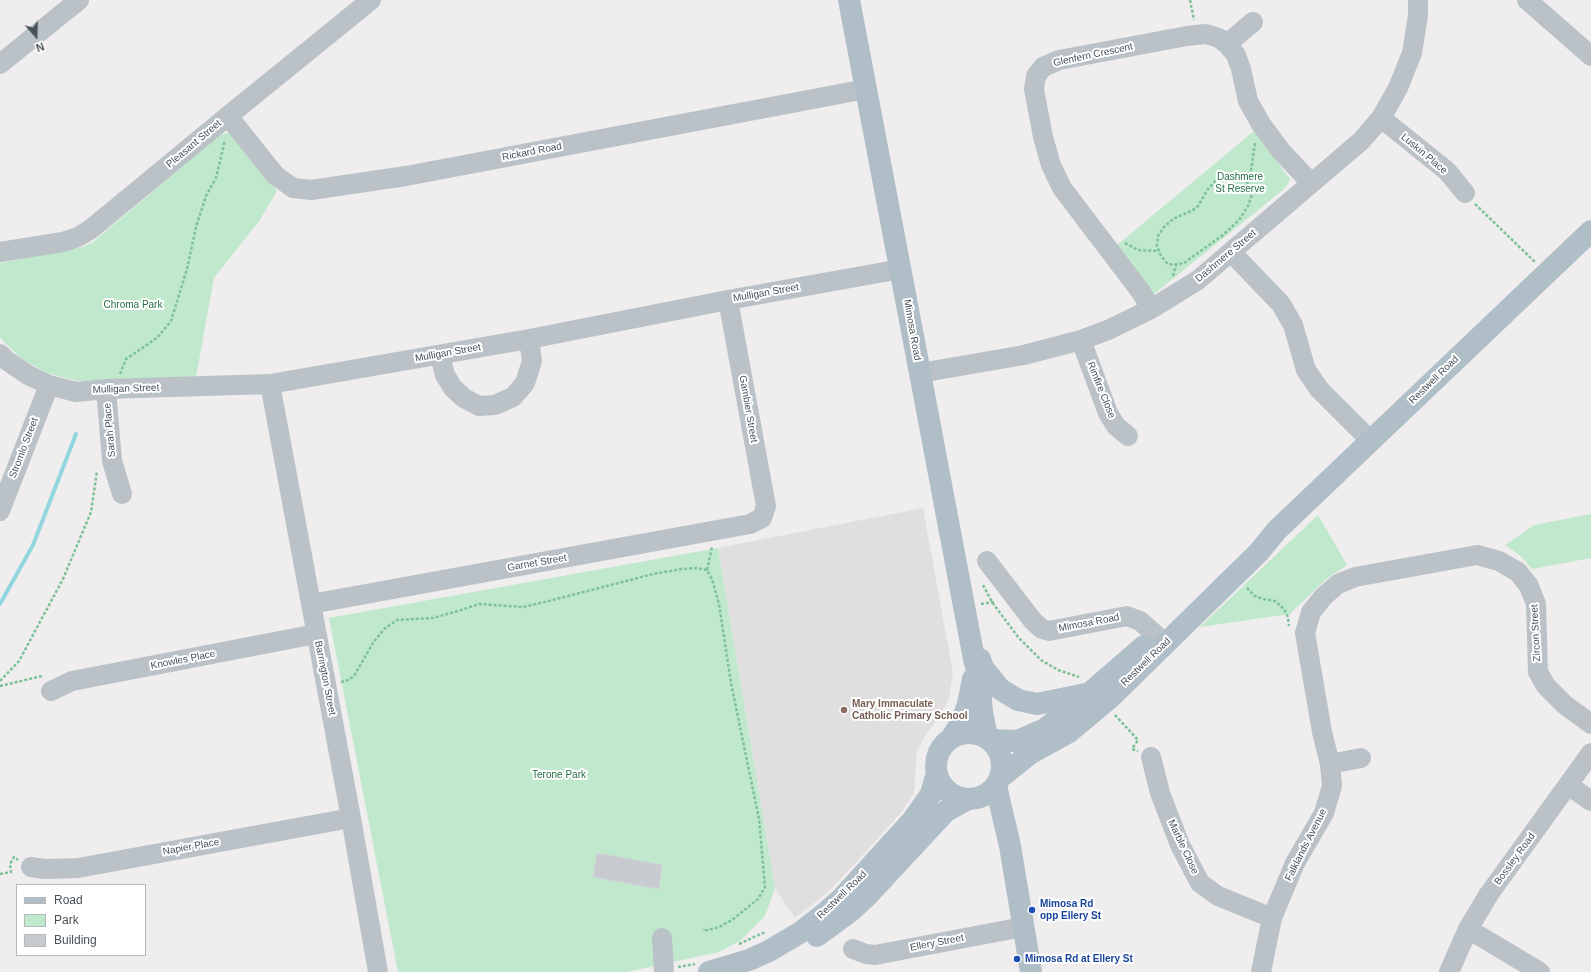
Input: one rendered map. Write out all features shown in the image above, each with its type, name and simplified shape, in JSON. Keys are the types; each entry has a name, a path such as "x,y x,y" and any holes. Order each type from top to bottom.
{"main road":[{"name":"Mimosa Road","path":"850,0 974,659 979,677 982,712 989,739"},
{"name":"Restwell Road","path":"750,972 776,961 807,943 846,915 867,896 946,811 986,790 1031,753 1058,740 1111,697 1160,640 1254,547 1278,530 1591,231"},
{"path":"970,633 984,668 1000,689 1018,700 1037,704 1089,694"},
{"name":"Restwell Road","path":"989,739 1017,741 1045,729 1160,640"},
{"name":"Mimosa Road","path":"952,738 968,704 972,688 974,659"},
{"path":"986,790 957,796 947,791 941,783 937,773 936,763 944,744 952,738 962,734 972,733 989,739 997,748 1001,757 1002,767 986,790 989,811 1010,846 1031,972"},
{"name":"Restwell Road","path":"709,972 749,960 769,950 801,932 824,914 847,892 912,821 931,794 937,773"}],"street":[{"path":"0,64 79,0"},
{"name":"Pleasant Street","path":"0,252 62,242 78,237 91,229 229,118 371,0"},
{"name":"Dashmere Street","path":"920,373 1024,355 1081,340 1108,330 1150,309 1198,280 1361,141 1381,118 1398,88 1412,53 1418,15 1418,0"},
{"path":"1527,0 1591,56"},
{"path":"1227,44 1252,22"},
{"name":"Glenfern Crescent","path":"1150,309 1141,292 1062,188 1051,165 1043,137 1034,89 1036,76 1043,67 1059,60 1187,36 1206,34 1219,38 1227,44 1236,55 1241,69 1248,101 1260,122 1281,151 1311,183"},
{"name":"Rickard Road","path":"229,118 275,175 293,188 311,190 406,176 866,89"},
{"name":"Luskin Place","path":"1381,118 1447,171 1465,193"},
{"path":"1231,252 1281,304 1293,325 1306,370 1319,389 1371,441"},
{"name":"Mulligan Street","path":"0,354 28,375 48,385 76,392 112,383 270,384 529,339 728,300 901,269"},
{"name":"Gambier Street","path":"728,300 766,506 762,518"},
{"path":"440,355 445,375 453,388 464,398 478,406 495,405 513,397 525,383 532,361 529,339"},
{"name":"Rimfire Close","path":"1081,340 1108,413 1116,426 1128,436"},
{"name":"Sarah Place","path":"112,383 112,461 122,494"},
{"name":"Barrington Street","path":"270,384 351,818 378,972"},
{"name":"Stromlo Street","path":"0,511 48,385"},
{"name":"Garnet Street","path":"311,604 750,524 762,518"},
{"name":"Zircon Street","path":"1355,577 1477,556 1499,561 1518,572 1529,586 1536,604 1538,672 1546,686 1565,705 1591,724"},
{"name":"Mimosa Road","path":"987,561 1033,621 1042,629 1049,631 1127,616 1140,620 1160,640"},
{"name":"Falklands Avenue","path":"1261,972 1272,918 1295,863 1324,813 1332,786 1330,764 1322,732 1305,633 1311,612 1324,596 1338,584 1355,577"},
{"name":"Knowles Place","path":"47,684 72,681 316,634"},
{"name":"Bossley Road","path":"1449,972 1468,929 1489,894 1591,753"},
{"name":"Marble Close","path":"1151,757 1160,794 1180,845 1200,883 1218,896 1272,918"},
{"path":"1330,764 1361,758"},
{"path":"1568,785 1591,801"},
{"name":"Napier Place","path":"31,867 45,869 78,868 351,818"},
{"name":"Ellery Street","path":"853,948 866,954 875,954 1023,927"},
{"path":"1468,929 1540,972"},
{"path":"662,938 664,972"}],"path":[{"path":"112,383 126,359 157,338 171,321 187,269 200,215 206,196 216,178 229,118"},
{"path":"1245,179 1251,170 1260,122"},
{"path":"1230,173 1238,173 1245,179 1252,194 1248,206 1239,220 1223,235 1184,263 1173,265 1167,263 1159,251 1157,246 1158,236 1164,227 1173,219 1193,210 1198,206 1208,189 1220,176 1230,173"},
{"path":"1465,193 1547,273"},
{"path":"1105,244 1115,238 1138,250 1159,251"},
{"path":"0,681 19,661 63,579 91,512 97,473 96,466"},
{"path":"704,929 704,931 719,927 732,920 758,899 765,887 759,819 731,683 720,604 712,579 707,570 712,546 719,545"},
{"path":"339,682 348,680 354,676 373,643 384,629 397,620 433,618 479,604 523,607 653,574 682,569 696,568 707,570"},
{"path":"1247,587 1255,596 1263,600 1275,601 1284,609 1288,617 1291,632"},
{"path":"0,686 47,684"},
{"path":"1113,714 1117,716 1138,740 1132,749 1151,757"}],"shaded area":[{"name":"Mary Immaculate Catholic Primary School","path":"923,508 953,673 949,699 937,720 924,737 917,751 914,793 903,810 827,893 795,918 775,888 718,548"}],"green space":[{"name":"Dashmere St Reserve","path":"1254,131 1290,179 1288,184 1284,189 1154,294 1117,245"},
{"name":"Chroma Park","path":"230,132 277,191 259,221 214,278 196,377 78,381 47,373 22,359 4,342 0,337 0,263 83,247 93,242 220,135"},
{"path":"1591,514 1591,558 1532,569 1521,556 1505,545 1534,525"},
{"path":"1318,515 1347,565 1325,580 1290,614 1200,627"},
{"name":"Terone Park","path":"718,548 775,888 765,916 741,940 719,952 626,972 398,972 329,618"}],"building":[{"path":"597,853 662,865 659,889 593,877"}],"waterway":[{"path":"0,604 33,545 76,434"}],"place":[{"name":"Mary Immaculate Catholic Primary School","path":"844,710"},
{"name":"Mimosa Rd opp Ellery St","path":"1032,910"},
{"name":"Mimosa Rd at Ellery St","path":"1017,959"}]}
